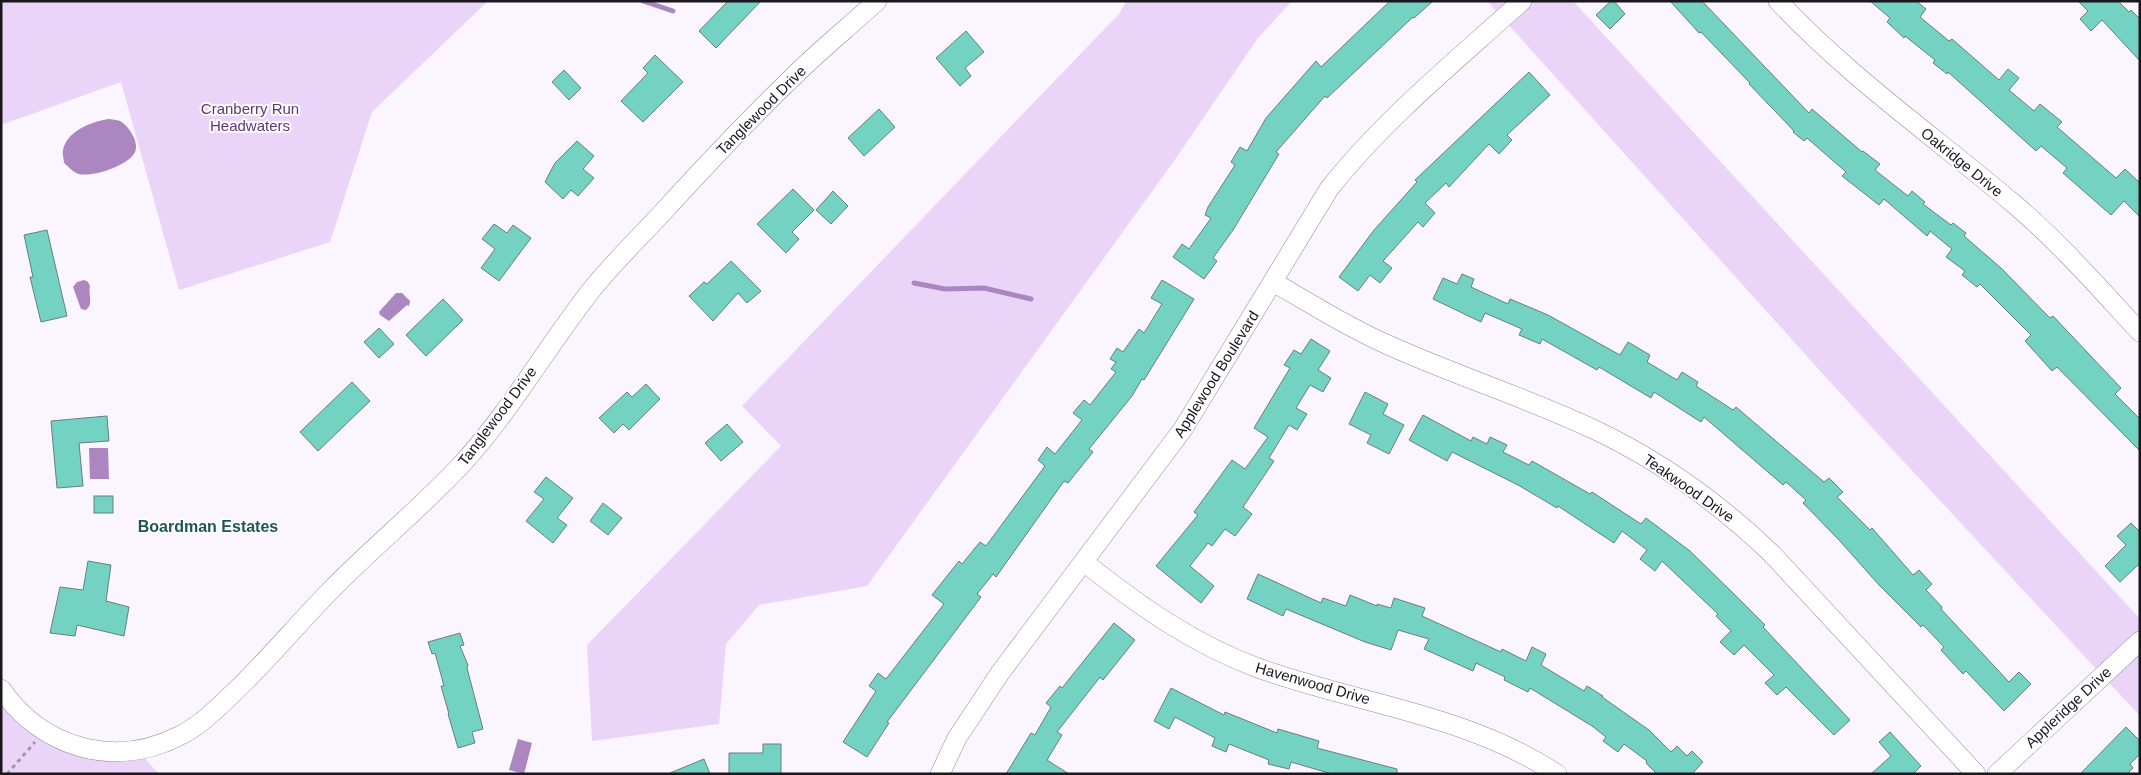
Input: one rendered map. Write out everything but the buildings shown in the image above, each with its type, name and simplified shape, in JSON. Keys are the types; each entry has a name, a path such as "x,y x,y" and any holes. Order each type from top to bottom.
{"street":[{"name":"Tanglewood Drive","path":"1,689 21,714 44,732 74,745 92,749 126,751 166,742 187,732 205,720 244,684 333,588 461,465 496,423 562,328 595,286 735,134 797,73 877,1"},
{"name":"Applewood Boulevard","path":"940,774 957,738 979,702 1183,430 1314,213 1355,156 1522,1"},
{"name":"Oakridge Drive","path":"1778,1 1805,31 1845,67 2015,205 2059,244 2140,332"},
{"name":"Teakwood Drive","path":"1274,282 1385,344 1592,429 1638,452 1672,473 1742,525 1772,554 1976,774"},
{"name":"Havenwood Drive","path":"1084,562 1156,617 1192,638 1227,655 1286,677 1440,719 1490,738 1557,774"},
{"name":"Appleridge Drive","path":"1997,774 2140,641"}],"path":[{"path":"7,774 44,732"}],"green space":[{"name":"Cranberry Run Headwaters","path":"1,1 488,1 372,112 330,242 179,290 121,82 1,125"},
{"path":"1126,1 1292,1 1258,38 1174,161 867,586 759,605 726,644 719,724 592,741 587,645 781,446 742,406 1119,14"},
{"path":"1487,1 1573,1 2140,619 2140,716 1841,394"},
{"path":"1,689 39,729 136,749 159,774 1,774"}],"shaded area":[{"path":"108,119 120,121 130,131 136,145 134,154 124,163 98,173 82,174 74,172 64,163 63,152 65,143 81,128 94,122"},
{"path":"84,280 90,286 90,305 86,310 81,309 73,287 77,282"},
{"path":"396,293 402,293 410,301 409,306 407,305 389,321 380,315 379,312"},
{"path":"89,448 108,448 109,479 90,479"},
{"path":"518,739 532,743 524,774 509,770"}],"waterway":[{"path":"643,1 673,11"},
{"path":"914,283 945,289 984,288 1031,299"}],"district":[{"name":"Boardman Estates","path":"208,526"}]}
